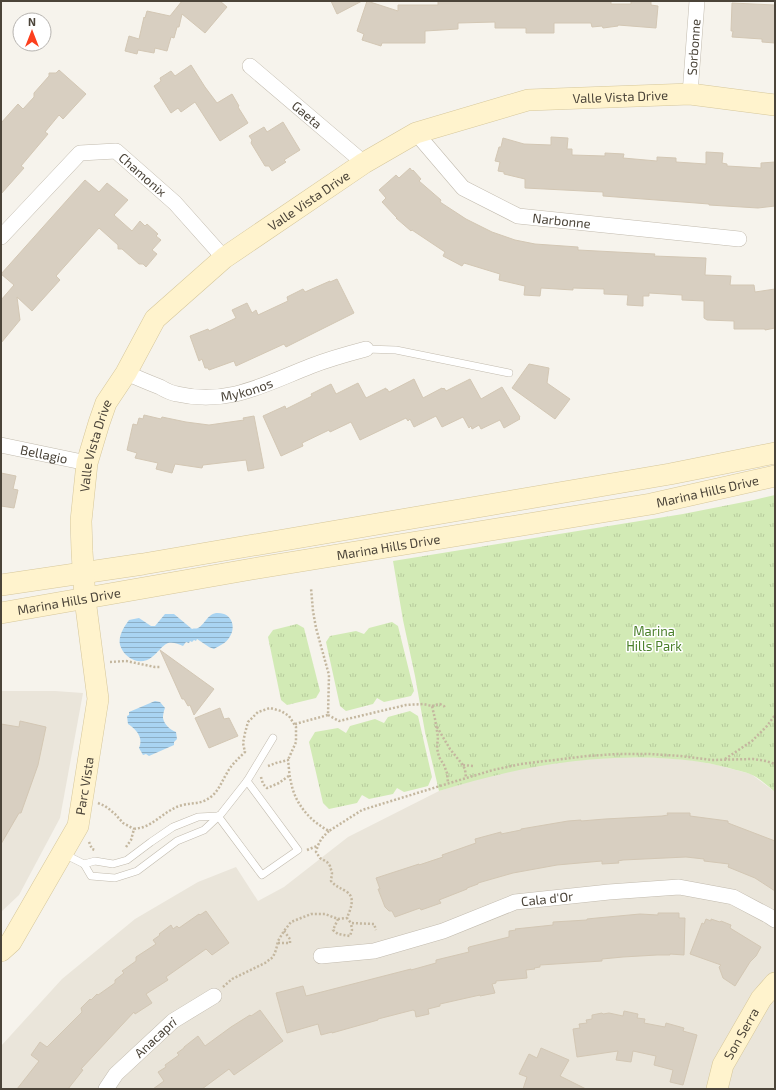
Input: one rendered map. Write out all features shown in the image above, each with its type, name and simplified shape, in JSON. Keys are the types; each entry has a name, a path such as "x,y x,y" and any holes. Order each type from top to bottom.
{"street":[{"name":"Sorbonne","path":"690,94 697,1"},
{"name":"Gaeta","path":"250,66 364,163"},
{"name":"Valle Vista Drive","path":"85,599 81,521 87,463 106,403 126,373 155,319 224,258 364,163 416,133 528,100 690,94 775,104"},
{"name":"Narbonne","path":"416,133 463,188 518,216 739,239"},
{"name":"Chamonix","path":"1,237 80,153 116,151 175,203 224,258"},
{"name":"Mykonos","path":"126,373 175,394 195,398 215,398 257,388 335,357 366,349"},
{"name":"Bellagio","path":"1,445 87,463"},
{"name":"Marina Hills Drive","path":"1,585 143,564 670,474 775,454"},
{"name":"Marina Hills Drive","path":"1,613 252,569 651,504 775,476"},
{"name":"Parc Vista","path":"1,951 11,942 78,826 98,699 85,599"},
{"name":"Cala d'Or","path":"321,956 374,951 443,931 515,902 609,892 679,887 733,897 775,920"},
{"name":"Son Serra","path":"717,1089 723,1065 761,999 775,983"},
{"name":"Anacapri","path":"106,1089 116,1074 173,1021 214,996"}],"lane":[{"path":"366,349 396,350 509,373"},
{"path":"62,853 84,864 91,876 115,878 137,872 177,841 204,830 218,816 247,781 273,738"},
{"path":"218,816 262,875 298,850 247,781"},
{"path":"84,864 95,861 113,864 127,860 173,827 198,817 218,816"}],"path":[{"path":"311,588 316,628 329,675 328,715"},
{"path":"105,663 126,661 161,668"},
{"path":"294,724 328,715 339,721 406,705 423,704 432,706 440,704 445,708"},
{"path":"432,706 438,737 436,748 447,773 448,783"},
{"path":"96,803 109,809 116,814 123,823 134,829 144,827 166,812 183,805 199,803 212,796 221,785 226,773 245,752 243,743 248,722 258,712 270,708 281,711 289,716 296,727 296,742 288,760 291,782 296,797 303,810 318,825 329,831"},
{"path":"724,759 752,741 775,715"},
{"path":"436,726 450,749 463,765 466,778"},
{"path":"347,918 352,901 351,895 336,886 331,881 332,873 330,866 327,862 320,858 316,852 317,846 329,831 362,810 494,770 554,759 595,755 649,754 712,760 753,759 775,764"},
{"path":"264,768 288,760"},
{"path":"463,765 473,766"},
{"path":"262,772 260,775 267,788 279,783 290,775"},
{"path":"124,849 131,840 134,829"},
{"path":"87,839 92,849 96,851"},
{"path":"214,996 232,979 265,963 273,957 284,931 291,922 310,914 324,914 338,919 347,918"},
{"path":"338,919 333,930 338,934 350,936 352,930 351,923 347,918"},
{"path":"351,923 374,924 376,930"},
{"path":"278,943 290,943 290,939 284,931"}],"shaded area":[{"path":"1,691 55,691 83,693 60,818 19,895 1,912"},
{"path":"622,757 691,760 717,765 751,774 775,792 775,1089 1,1089 1,1046 62,979 135,919 198,882 236,867 258,901 284,887 348,837 439,791 504,772 537,765"}],"green space":[{"name":"Marina Hills Park","path":"775,495 775,792 756,777 748,773 697,761 643,758 613,758 554,764 497,775 439,791 425,732 393,561 683,514"},
{"path":"392,622 398,626 414,691 411,696 384,702 377,698 373,704 346,711 340,706 326,642 330,636 356,631 364,634 369,628"},
{"path":"297,624 304,628 320,691 316,698 287,705 281,700 268,637 273,630"},
{"path":"410,711 418,716 432,777 428,786 404,792 397,788 393,794 369,799 362,795 357,803 329,809 323,803 309,742 315,732 338,728 346,733 350,726 375,719 384,723 388,717"}],"water":[{"path":"214,613 224,614 232,621 233,628 229,638 214,649 197,639 196,641 190,641 189,643 186,642 183,646 168,643 147,660 133,660 125,654 120,645 120,638 123,629 129,620 139,618 151,626 155,626 165,614 174,614 192,629 201,626 208,617"},
{"path":"155,701 160,702 165,708 163,718 168,726 176,732 177,739 174,742 174,745 149,756 146,754 143,755 139,748 141,741 140,737 134,728 128,724 127,716 129,715 129,712"}],"building":[{"path":"182,1 220,1 227,7 205,33 182,14 179,27 177,27 174,38 171,37 167,51 155,48 154,53 138,50 137,54 125,51 129,36 139,39 144,17 145,18 147,11 170,16"},
{"path":"331,1 362,1 337,14"},
{"path":"367,1 398,11 398,5 438,5 438,1 611,1 611,4 631,4 631,1 651,1 651,5 658,6 656,28 618,25 603,28 602,26 592,27 591,23 554,23 554,33 526,33 526,28 495,28 495,22 458,23 458,29 425,31 425,43 382,43 381,46 362,40 364,34 357,31"},
{"path":"732,3 775,5 775,43 762,42 762,39 732,37"},
{"path":"191,65 217,103 232,94 248,123 220,141 195,102 181,112 178,108 171,113 154,86 161,81 160,78 171,71 175,76"},
{"path":"59,70 86,94 63,119 59,115 45,132 48,134 21,166 24,168 1,194 1,123 18,104 23,109 34,97 34,93 49,76 49,73 56,73"},
{"path":"283,122 300,150 284,160 286,162 272,171 269,166 265,166 251,143 252,140 249,136 264,127 267,132"},
{"path":"551,137 568,138 567,149 572,149 572,155 605,156 605,153 624,154 623,158 657,161 657,157 676,158 676,162 706,164 706,152 723,153 722,163 727,164 727,166 761,168 761,163 775,162 775,206 758,208 709,205 603,196 603,192 525,188 525,179 498,171 500,162 495,161 503,138 524,144 551,145"},
{"path":"410,168 421,179 419,181 441,200 440,202 466,219 492,232 515,240 535,244 578,247 578,250 655,254 654,256 706,258 705,275 731,276 730,285 754,285 755,292 775,289 775,328 765,330 734,329 734,321 707,320 704,318 704,301 682,300 682,295 649,293 649,296 643,296 643,306 627,305 628,295 604,294 604,289 573,288 573,290 541,288 540,296 524,295 525,286 499,280 500,274 464,263 462,266 443,256 445,252 412,230 411,231 396,218 382,202 386,198 379,190 396,175 399,178"},
{"path":"85,180 99,192 107,183 128,200 114,215 132,231 140,221 145,226 147,224 158,234 156,236 161,240 152,250 157,254 146,267 143,264 139,264 122,249 118,249 118,245 99,228 56,276 60,280 32,311 17,297 20,320 1,343 1,300 14,285 1,274"},
{"path":"337,279 354,313 286,347 284,344 236,366 234,361 209,370 208,368 205,368 202,359 199,361 190,336 208,329 209,331 236,318 232,310 247,303 252,313 256,310 258,315 288,301 287,297 303,289 305,292"},
{"path":"529,364 549,368 547,383 570,399 555,419 512,388"},
{"path":"414,379 423,398 442,388 446,391 470,379 481,399 502,387 520,419 504,428 500,420 481,429 479,425 472,429 471,426 469,428 463,417 442,427 436,416 414,427 410,419 408,421 406,418 360,440 351,422 330,432 329,430 302,443 303,446 281,456 263,416 285,406 286,409 312,396 311,394 331,384 336,394 358,383 366,398 386,388 389,392"},
{"path":"144,415 161,419 162,417 209,425 244,420 243,418 254,416 264,468 248,471 246,460 203,465 202,468 175,464 172,473 156,469 158,463 135,458 137,453 127,450 133,424 137,425 139,418 143,419"},
{"path":"1,473 16,476 13,489 18,490 14,508 1,506"},
{"path":"160,650 214,689 194,715 190,705 188,706 184,699 182,699"},
{"path":"220,708 224,719 229,718 238,736 209,748 195,718"},
{"path":"20,721 46,727 38,765 21,813 19,813 1,844 1,724 19,727"},
{"path":"667,813 690,813 690,816 728,821 728,823 775,841 775,891 755,878 728,867 729,864 686,857 623,860 618,861 619,863 602,864 602,861 557,865 513,873 478,883 439,900 441,903 421,910 420,908 395,917 392,911 389,911 385,907 378,889 380,889 376,878 443,857 442,855 476,843 475,839 501,832 501,834 568,821 662,816 668,815"},
{"path":"206,911 229,943 212,955 206,949 166,977 168,980 146,994 152,1003 135,1014 134,1012 81,1069 83,1070 68,1089 17,1089 39,1061 31,1055 40,1042 47,1047 82,1012 81,1008 90,999 91,1000 97,994 98,995 115,983 115,980 124,973 122,971 136,961 136,957 156,944 153,940 160,935 159,934 171,925 173,929 177,926 179,928"},
{"path":"658,913 679,913 679,918 685,918 684,955 670,954 623,957 602,959 602,961 540,965 540,967 534,968 535,969 526,970 527,978 496,981 496,983 492,984 495,993 440,1004 440,1006 428,1009 429,1014 416,1017 415,1011 413,1010 332,1033 321,1035 318,1024 287,1033 276,993 303,986 306,996 411,970 436,963 436,960 469,952 469,947 509,937 509,931 516,930 515,929 553,925 553,922 640,914 658,915"},
{"path":"706,919 711,921 711,919 721,921 731,925 730,928 761,947 735,986 723,978 719,967 721,965 690,954 702,923 704,924"},
{"path":"260,1010 283,1041 234,1075 229,1069 202,1089 153,1089 164,1081 158,1072 166,1067 165,1065 179,1055 177,1053 198,1036 205,1046 231,1027"},
{"path":"624,1011 638,1014 637,1018 645,1019 644,1023 665,1027 666,1023 684,1028 683,1031 697,1035 683,1085 670,1082 673,1070 654,1065 656,1056 633,1051 631,1062 616,1060 618,1051 577,1057 573,1029 580,1028 579,1024 587,1023 586,1020 592,1019 592,1015 609,1013 623,1016"},
{"path":"541,1048 569,1060 560,1076 586,1089 523,1089 527,1077 519,1074 529,1054 537,1058"}]}
